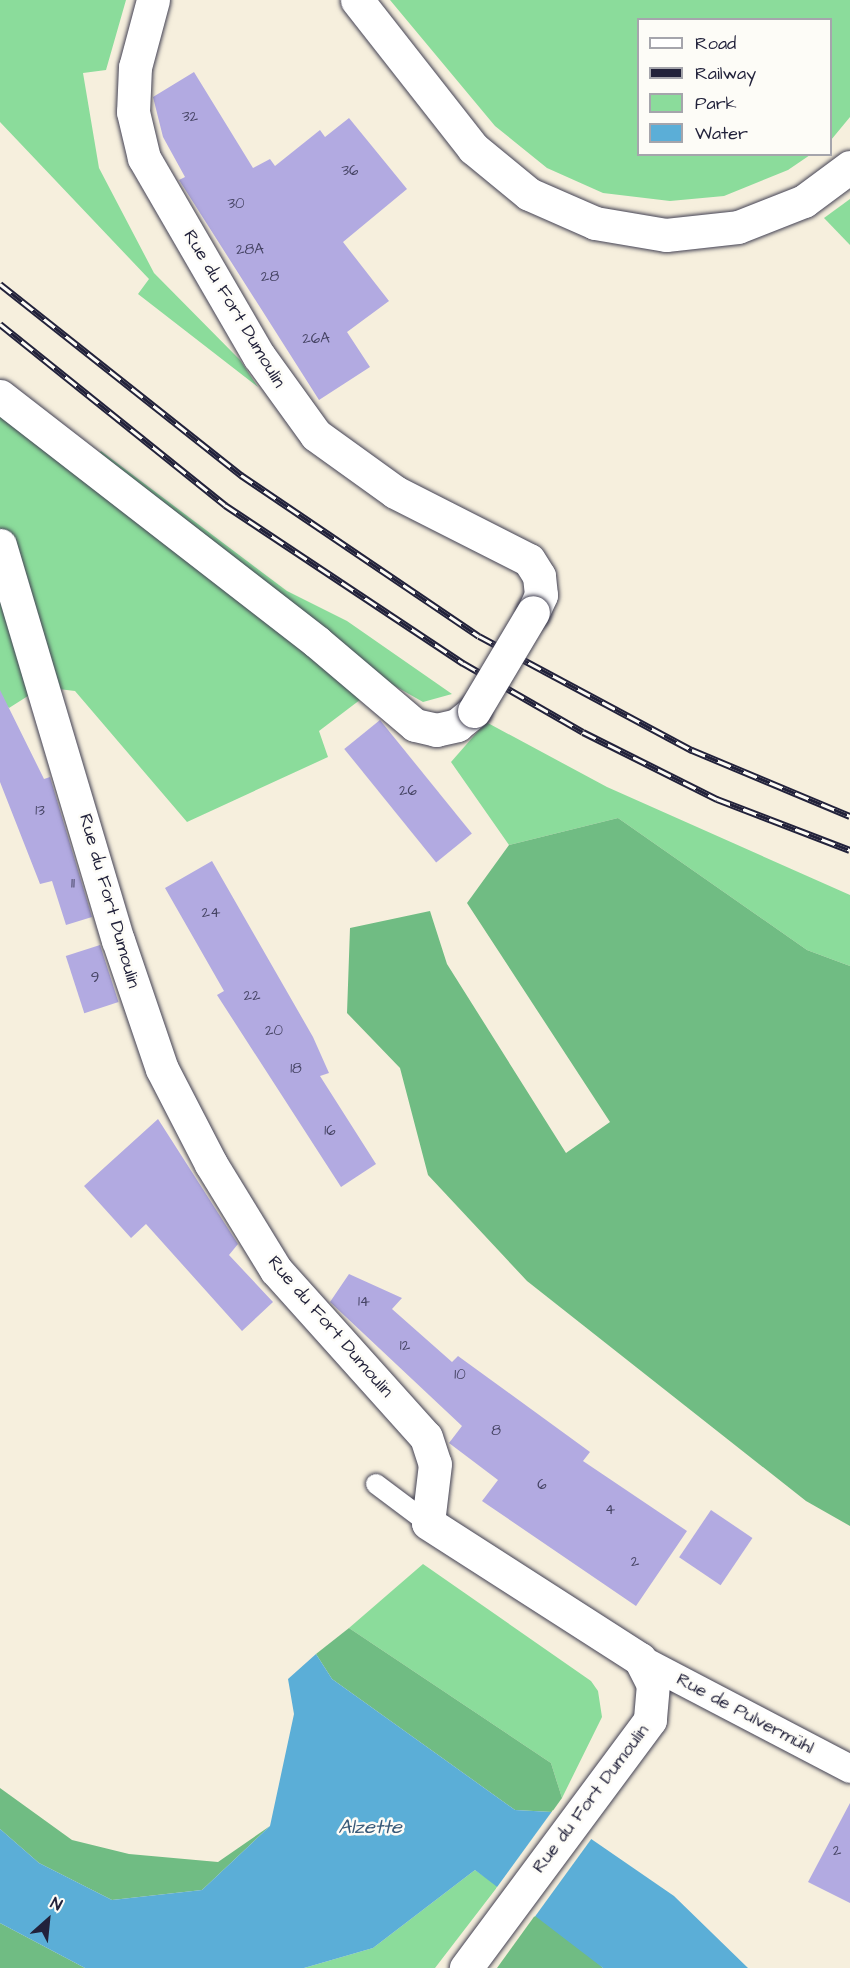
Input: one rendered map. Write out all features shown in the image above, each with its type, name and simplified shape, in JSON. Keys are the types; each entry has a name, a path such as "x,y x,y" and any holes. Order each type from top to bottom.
{"street":[{"name":"Rue du Fort Dumoulin","path":"0,396 317,642 415,726 436,730 457,725 474,711 541,595 539,576 529,560 395,492 316,435 259,356 144,158 133,112 135,67 153,0"},
{"path":"357,0 473,148 529,194 595,223 666,235 738,227 804,201 850,167"},
{"name":"Rue du Fort Dumoulin","path":"0,545 118,940 162,1069 211,1164 276,1270 426,1437 435,1464 428,1523 639,1659 653,1684 650,1720 466,1968"},
{"name":"Rue de Pulvermühl","path":"639,1659 850,1769"}],"lane":[{"path":"376,1484 428,1523"}],"green space":[{"path":"0,0 126,0 106,70 83,73 99,168 154,273 240,360 258,387 138,294 149,279 0,122"},
{"path":"390,0 850,0 850,117 832,139 832,18 637,18 637,156 809,156 788,170 724,196 670,201 603,193 547,168 495,126"},
{"path":"850,199 850,245 824,218"},
{"path":"0,396 88,464 101,451 287,591 347,621 452,694 423,702 321,644 373,690 319,731 328,757 187,822 75,691 42,687 9,708 0,698"},
{"path":"486,722 607,787 850,895 850,966 807,950 618,818 509,845 451,762"},
{"path":"618,818 807,950 850,966 850,1526 806,1501 527,1281 428,1175 400,1068 347,1013 350,928 430,911 447,964 566,1153 610,1122 467,903 509,845"},
{"path":"423,1564 591,1681 598,1691 602,1717 562,1798 551,1763 349,1628"},
{"path":"349,1628 551,1763 562,1798 552,1812 515,1810 332,1679 316,1654"},
{"path":"0,1788 72,1840 129,1854 218,1862 270,1826 202,1890 112,1900 39,1863 0,1829"},
{"path":"475,1870 498,1886 435,1968 304,1968 373,1948"},
{"path":"536,1914 581,1946 603,1968 497,1968"},
{"path":"0,1923 85,1968 0,1968"}],"water":[{"name":"Alzette","path":"316,1654 332,1679 515,1810 552,1812 674,1896 748,1968 603,1968 475,1870 373,1948 304,1968 85,1968 0,1923 0,1829 39,1863 112,1900 202,1890 270,1826 294,1714 288,1679"}],"pier":[{"path":"553,1810 592,1838 535,1917 496,1888"}],"building":[{"path":"194,72 253,168 270,159 275,166 320,130 325,137 349,118 407,189 343,242 389,301 347,332 370,367 319,400 179,180 185,177 163,137 153,97"},
{"path":"0,690 44,779 50,777 92,917 66,925 52,881 40,884 0,782"},
{"path":"380,720 472,833 436,862 344,749"},
{"path":"212,861 313,1037 329,1073 320,1076 376,1164 341,1187 217,995 224,991 165,888"},
{"path":"100,945 119,1002 84,1013 66,956"},
{"path":"158,1119 238,1244 229,1255 273,1302 242,1331 146,1224 131,1238 84,1186"},
{"path":"349,1274 402,1298 392,1309 452,1362 458,1356 590,1452 583,1461 687,1531 636,1606 482,1501 498,1480 449,1443 462,1426 330,1302"},
{"path":"711,1510 752,1538 721,1585 679,1557"},
{"path":"850,1803 850,1903 808,1882"}],"railway":[{"path":"0,284 241,475 479,636 692,750 850,816"},
{"path":"0,324 225,505 463,663 583,732 717,799 850,850"}]}
